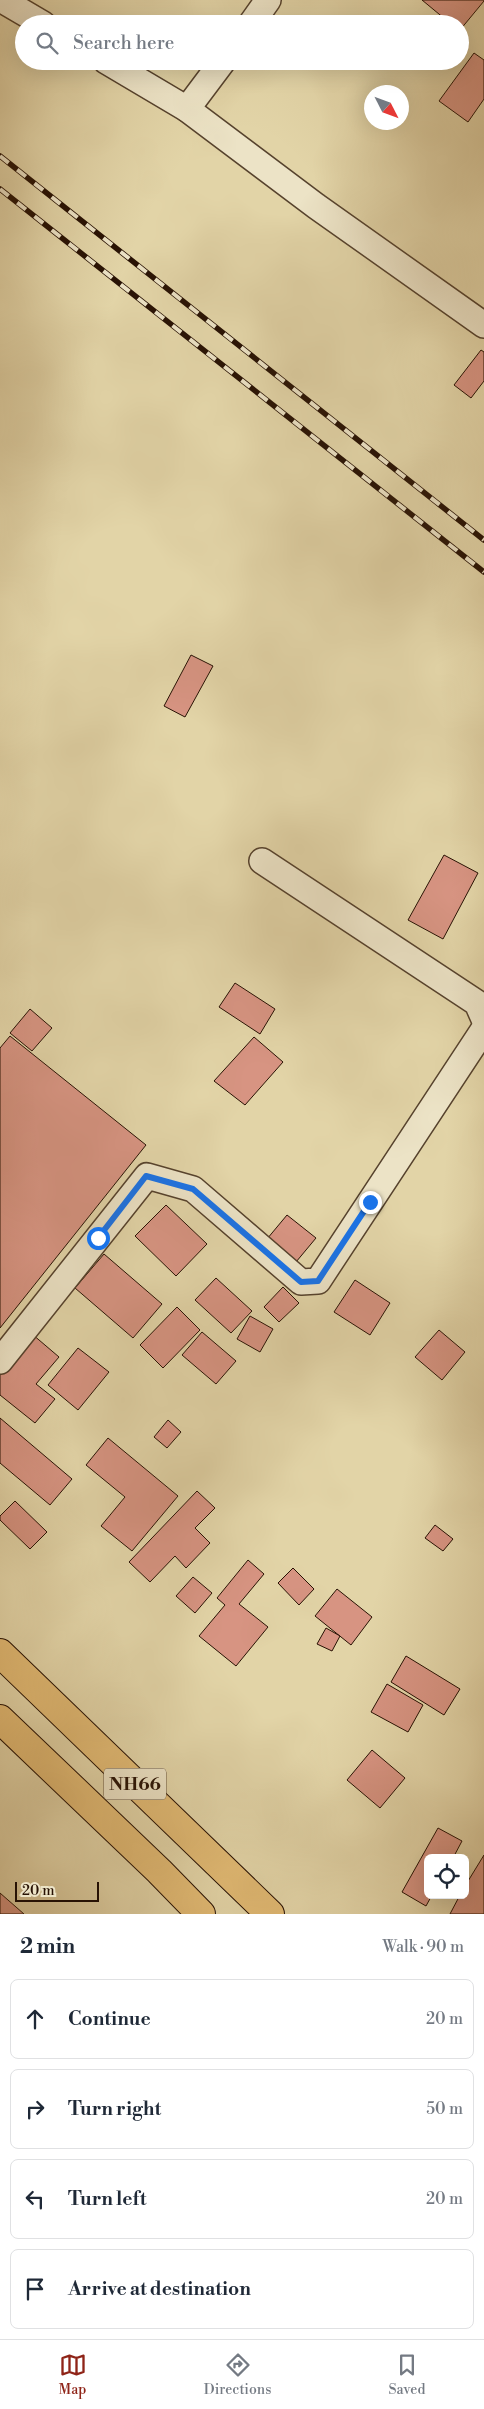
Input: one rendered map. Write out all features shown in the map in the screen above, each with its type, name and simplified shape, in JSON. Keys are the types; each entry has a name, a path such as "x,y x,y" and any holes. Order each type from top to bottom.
{"highway":[{"name":"NH66","path":"0,1653 270,1914"},
{"name":"NH66","path":"0,1719 159,1871 201,1914"}],"street":[{"path":"2,0 28,15"},
{"path":"257,15 268,0"},
{"path":"121,70 187,109 316,206 484,325"},
{"path":"187,109 216,70"},
{"path":"262,861 477,1003 484,1019"},
{"path":"0,1361 146,1176 193,1189 301,1282 318,1281 484,1029"}],"building":[{"path":"422,0 484,0 469,19 469,15 440,15"},
{"path":"474,53 484,60 484,99 468,122 439,101 462,70 469,70 469,60"},
{"path":"481,350 484,352 484,381 471,398 454,385"},
{"path":"191,655 213,666 185,717 164,706"},
{"path":"444,855 478,873 443,939 408,920"},
{"path":"235,983 275,1009 260,1034 219,1007"},
{"path":"30,1009 52,1028 32,1051 10,1033"},
{"path":"10,1036 146,1145 0,1328 0,1048"},
{"path":"254,1037 283,1062 245,1105 214,1081"},
{"path":"166,1205 207,1244 176,1276 135,1236"},
{"path":"287,1215 316,1238 291,1268 262,1245"},
{"path":"104,1254 162,1304 133,1338 75,1288"},
{"path":"216,1278 252,1311 231,1333 195,1300"},
{"path":"355,1280 390,1303 370,1335 334,1312"},
{"path":"283,1287 299,1303 279,1322 264,1307"},
{"path":"177,1307 200,1330 163,1368 140,1345"},
{"path":"250,1316 273,1329 260,1352 237,1339"},
{"path":"439,1330 465,1352 442,1380 415,1357"},
{"path":"202,1332 236,1361 216,1384 182,1355"},
{"path":"32,1334 59,1357 36,1384 55,1399 35,1423 0,1395 0,1374"},
{"path":"78,1348 109,1372 78,1410 48,1385"},
{"path":"0,1418 72,1479 50,1505 0,1463"},
{"path":"168,1420 181,1432 167,1448 154,1437"},
{"path":"108,1438 178,1496 132,1551 101,1526 125,1497 86,1465"},
{"path":"197,1491 215,1508 195,1528 210,1543 186,1568 175,1556 150,1582 129,1562"},
{"path":"15,1501 47,1532 30,1549 0,1520 0,1516"},
{"path":"435,1525 453,1539 443,1551 425,1538"},
{"path":"248,1560 264,1574 239,1604 268,1627 236,1666 199,1636 225,1605 217,1598"},
{"path":"293,1568 314,1589 299,1605 278,1583"},
{"path":"193,1577 212,1593 195,1613 176,1596"},
{"path":"337,1589 372,1617 351,1645 315,1616"},
{"path":"326,1628 340,1636 332,1651 317,1644"},
{"path":"406,1656 460,1689 444,1715 391,1682"},
{"path":"387,1684 423,1705 408,1732 371,1712"},
{"path":"372,1750 405,1778 380,1808 347,1780"},
{"path":"438,1828 462,1841 455,1854 424,1854 424,1899 430,1899 426,1906 402,1892"},
{"path":"484,1855 484,1914 450,1914 458,1899 469,1899 469,1879"},
{"path":"0,1893 24,1914 0,1914"}],"railway":[{"path":"0,156 484,540"},
{"path":"0,189 484,572"}],"route":[{"path":"98,1238 146,1176 193,1189 301,1282 318,1281 370,1202"}]}
